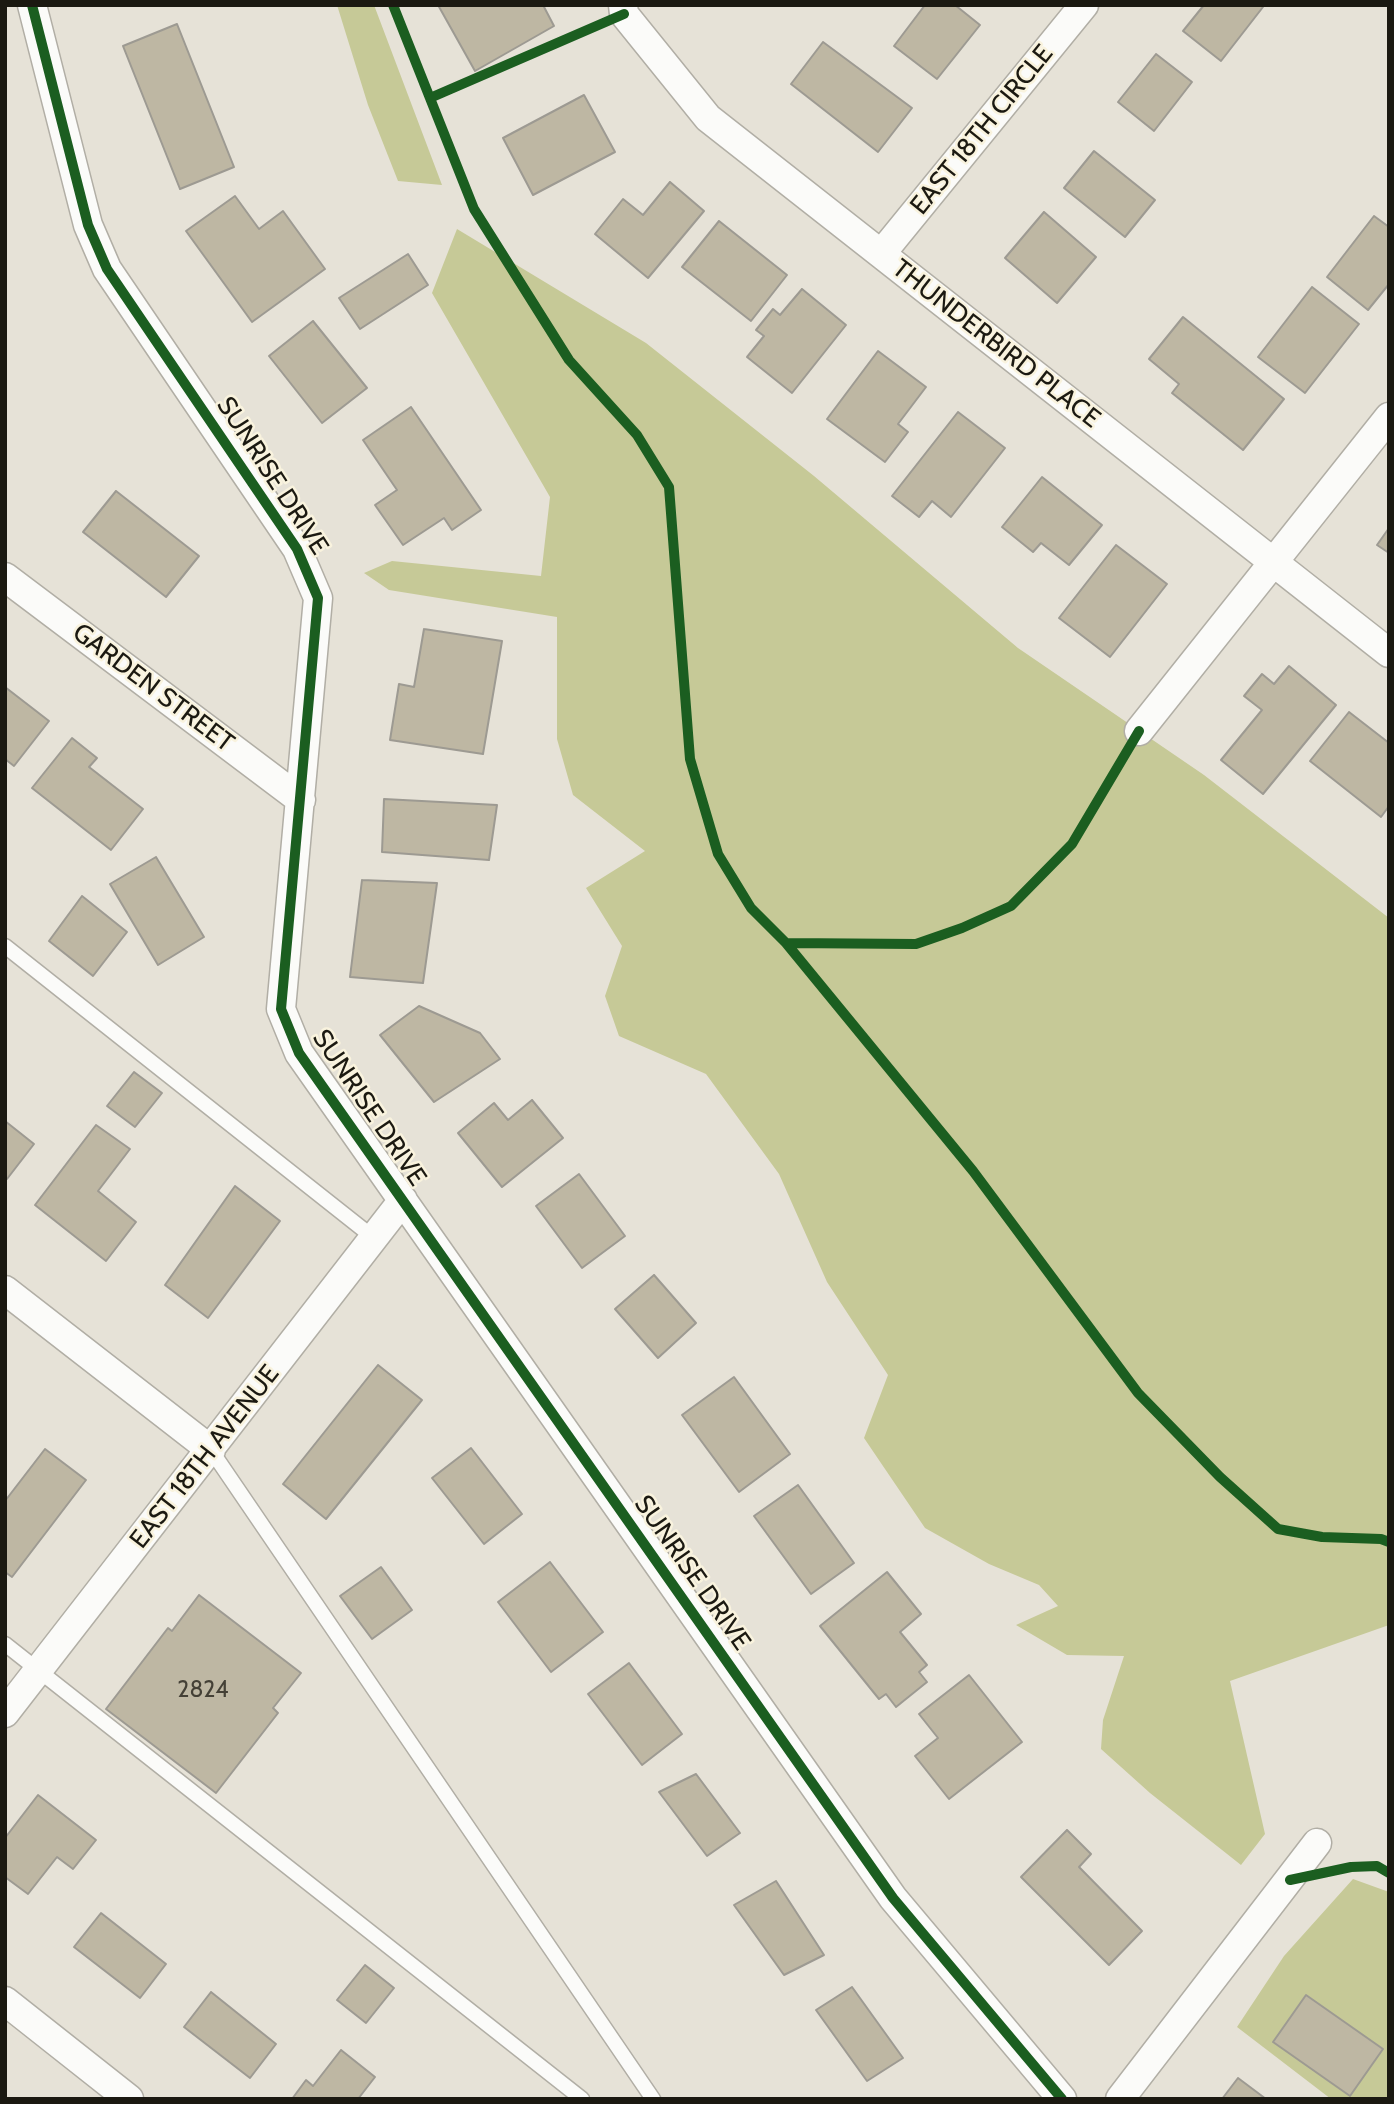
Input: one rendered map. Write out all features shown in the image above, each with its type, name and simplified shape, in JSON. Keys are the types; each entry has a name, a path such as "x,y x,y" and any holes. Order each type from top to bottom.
{"street":[{"name":"SUNRISE DRIVE","path":"32,5 88,225 107,269 298,549 318,598 281,1009 299,1053 893,1898 1062,2099"},
{"name":"EAST 18TH CIRCLE","path":"881,254 1084,5"},
{"name":"THUNDERBIRD PLACE","path":"623,9 708,118 1389,653"},
{"path":"1139,731 1389,417"},
{"name":"GARDEN STREET","path":"5,577 301,800"},
{"name":"EAST 18TH AVENUE","path":"5,1713 403,1200"},
{"path":"5,1290 211,1450"},
{"path":"1120,2099 1318,1843"},
{"path":"5,2001 129,2099"}],"lane":[{"path":"5,946 374,1238"},
{"path":"211,1450 653,2099"},
{"path":"5,1644 582,2099"}],"green space":[{"path":"337,5 374,5 442,185 398,181 368,105"},
{"path":"457,229 646,343 814,476 1018,648 1204,775 1389,918 1389,1625 1230,1681 1265,1834 1241,1865 1150,1793 1101,1749 1103,1720 1124,1656 1067,1655 1016,1625 1058,1606 1039,1585 989,1564 925,1528 864,1438 888,1375 827,1282 779,1174 706,1074 619,1036 605,996 622,946 586,888 645,851 573,795 557,739 557,617 389,590 364,573 392,561 541,576 550,497 432,293"},
{"path":"1353,1879 1389,1892 1389,2099 1331,2099 1237,2027 1284,1956"}],"building":[{"path":"438,5 543,5 554,26 475,71"},
{"path":"925,5 955,5 980,25 937,79 894,46"},
{"path":"1204,5 1263,7 1221,61 1183,31"},
{"path":"177,24 234,167 180,189 123,46"},
{"path":"823,42 912,108 878,152 791,84"},
{"path":"1156,54 1192,82 1154,131 1118,102"},
{"path":"584,95 615,152 533,195 503,138"},
{"path":"1094,151 1155,200 1125,237 1064,188"},
{"path":"670,182 704,211 648,278 595,234 623,199 643,215"},
{"path":"235,196 259,229 283,211 325,269 252,322 186,231"},
{"path":"1044,212 1096,257 1057,303 1005,258"},
{"path":"1374,216 1389,227 1389,284 1368,310 1327,277"},
{"path":"719,221 787,275 751,321 682,267"},
{"path":"408,254 428,285 360,329 339,298"},
{"path":"1312,287 1359,324 1305,393 1258,357"},
{"path":"802,289 846,325 792,393 747,357 764,336 756,330 773,309 780,315"},
{"path":"1183,317 1284,399 1243,450 1172,393 1179,384 1149,359"},
{"path":"313,321 367,388 322,423 269,356"},
{"path":"878,351 926,387 898,424 908,432 885,462 827,419"},
{"path":"411,407 481,510 452,530 444,518 403,545 375,505 397,490 363,440"},
{"path":"958,412 1005,448 951,517 932,501 919,517 892,496"},
{"path":"1042,477 1102,525 1069,565 1041,543 1033,552 1002,527"},
{"path":"116,491 199,556 166,597 83,532"},
{"path":"1389,528 1389,553 1377,545"},
{"path":"1116,545 1167,584 1110,657 1059,618"},
{"path":"424,629 502,641 483,754 390,740 399,684 414,687"},
{"path":"1289,666 1336,705 1263,794 1221,760 1262,710 1244,696 1262,674 1274,684"},
{"path":"5,687 49,721 14,766 5,759"},
{"path":"1349,712 1389,743 1389,806 1381,817 1310,761"},
{"path":"72,738 97,758 89,767 143,809 111,850 32,788"},
{"path":"384,799 497,805 489,860 382,852"},
{"path":"156,857 204,937 158,965 110,884"},
{"path":"362,880 437,883 423,983 350,977"},
{"path":"82,896 127,932 93,976 49,941"},
{"path":"419,1006 480,1033 500,1059 434,1102 380,1035"},
{"path":"134,1072 162,1093 135,1127 107,1106"},
{"path":"532,1100 563,1138 502,1187 458,1133 494,1103 508,1120"},
{"path":"5,1121 34,1144 7,1179 5,1178"},
{"path":"96,1125 130,1149 98,1191 136,1222 106,1261 35,1205"},
{"path":"579,1174 625,1236 582,1268 536,1206"},
{"path":"235,1186 280,1221 208,1318 165,1285"},
{"path":"654,1275 696,1323 658,1358 615,1309"},
{"path":"378,1365 422,1400 326,1519 283,1484"},
{"path":"734,1377 790,1454 739,1492 682,1415"},
{"path":"471,1448 522,1514 484,1544 432,1478"},
{"path":"45,1449 86,1480 12,1577 5,1572 5,1501"},
{"path":"798,1485 854,1563 811,1594 754,1516"},
{"path":"550,1562 603,1632 551,1672 498,1602"},
{"path":"381,1567 412,1610 372,1639 340,1596"},
{"path":"887,1572 921,1614 900,1632 927,1665 919,1672 927,1682 896,1707 886,1694 879,1699 820,1626"},
{"path":"199,1595 301,1673 273,1708 278,1713 216,1793 106,1709 168,1628 172,1631"},
{"path":"629,1663 682,1734 642,1765 588,1694"},
{"path":"969,1675 1022,1742 949,1799 915,1756 938,1738 919,1714"},
{"path":"696,1774 740,1833 707,1856 659,1792"},
{"path":"38,1795 96,1840 73,1869 57,1857 28,1894 5,1877 5,1838"},
{"path":"1067,1830 1091,1854 1079,1867 1142,1931 1109,1965 1021,1877"},
{"path":"776,1881 824,1955 784,1975 734,1905"},
{"path":"101,1913 166,1964 140,1998 74,1947"},
{"path":"365,1965 394,1988 366,2023 337,2000"},
{"path":"852,1987 903,2058 867,2081 816,2010"},
{"path":"211,1992 276,2044 250,2078 184,2027"},
{"path":"1306,1995 1383,2049 1350,2096 1273,2042"},
{"path":"341,2050 375,2077 358,2099 292,2099 306,2080 313,2086"},
{"path":"1238,2078 1266,2099 1222,2099"}],"cycle path":[{"path":"32,5 88,225 107,269 297,549 318,598 281,1009 299,1053 893,1898 1062,2099"},
{"path":"393,5 474,209 569,360 637,435 669,487 690,759 718,854 751,908 786,943 973,1171 1138,1393 1220,1477 1278,1529 1322,1537 1381,1539 1389,1542"},
{"path":"430,98 624,14"},
{"path":"786,943 916,944 962,928 1011,906 1072,844 1139,731"},
{"path":"1290,1880 1351,1867 1377,1866 1389,1873"}]}
